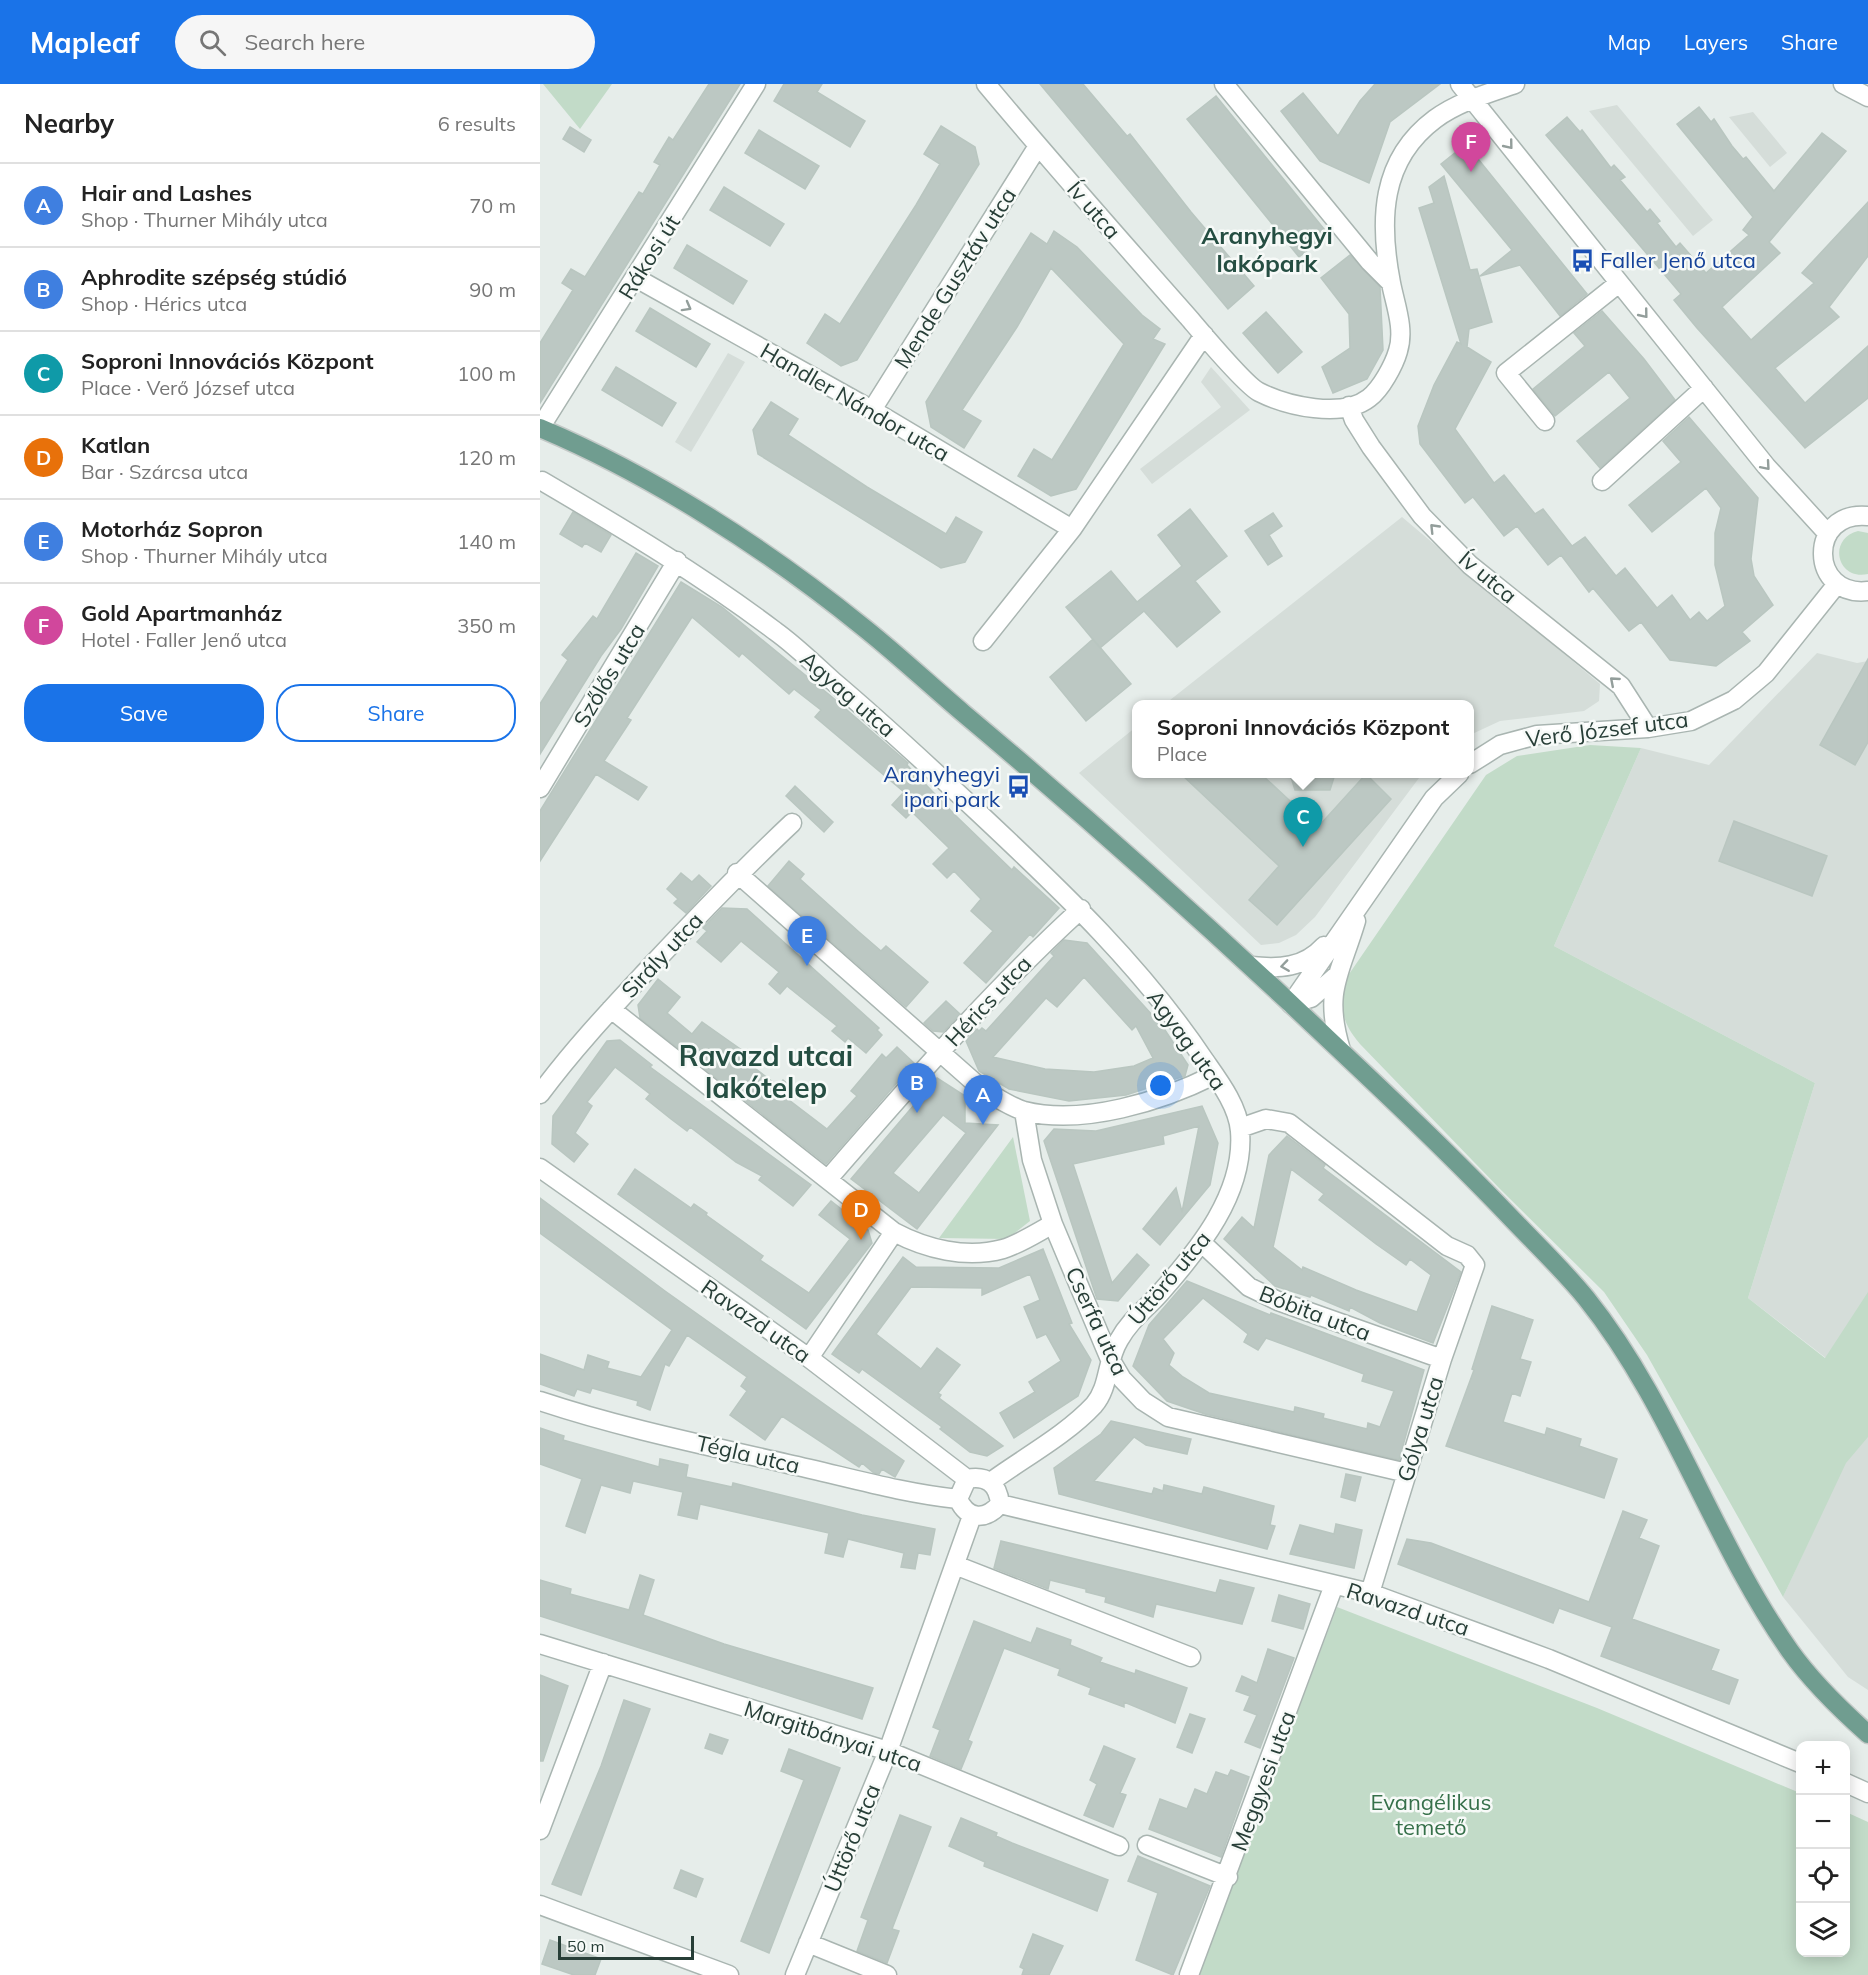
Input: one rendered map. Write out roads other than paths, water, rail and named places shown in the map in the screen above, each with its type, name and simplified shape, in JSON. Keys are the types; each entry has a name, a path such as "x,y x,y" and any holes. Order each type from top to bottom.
{"main road":[{"path":"540,428 572,441 740,537 811,587 865,629 1123,848 1341,1050 1491,1197 1586,1299 1624,1352 1657,1407 1766,1613 1792,1654 1827,1695 1868,1734"}],"street":[{"name":"Rákosi út","path":"540,428 756,84"},
{"name":"Ív utca","path":"986,84 1204,335 1257,391 1311,410 1349,406 1369,399 1380,387 1399,350 1399,312 1391,283"},
{"path":"1224,84 1370,262 1391,283"},
{"path":"1460,84 1766,466 1828,534"},
{"path":"1391,283 1384,206 1391,179 1408,147 1435,119 1473,99 1515,84"},
{"path":"1843,84 1868,97"},
{"name":"Mende Gusztáv utca","path":"872,410 1038,146"},
{"name":"Handler Nándor utca","path":"636,278 872,410 1072,529"},
{"path":"1545,421 1506,373 1619,283"},
{"path":"983,641 1072,529 1204,335"},
{"path":"1602,481 1704,388"},
{"name":"Ív utca","path":"1349,406 1371,447 1422,516 1470,565 1621,686 1648,728"},
{"name":"Agyag utca","path":"542,481 677,561 778,633 932,768 1081,909 1176,1018 1214,1074 1231,1104 1240,1128"},
{"path":"1868,516 1844,519 1828,534 1822,555 1824,566 1837,584 1848,590 1868,591"},
{"name":"Szőlős utca","path":"540,788 677,561"},
{"name":"Verő József utca","path":"1474,761 1500,745 1537,735 1648,728 1691,721 1734,700 1766,673 1837,584"},
{"path":"1291,1004 1362,905 1434,798 1455,778"},
{"name":"Sirály utca","path":"540,1094 571,1052 737,873 792,823"},
{"path":"737,873 982,1090 1024,1111 1062,1114 1122,1109 1182,1091 1214,1074"},
{"path":"1251,966 1281,967 1307,960 1321,950 1362,905"},
{"path":"1341,1050 1332,1011 1335,976 1362,905"},
{"name":"Hérics utca","path":"828,1179 939,1052 1036,950 1081,909"},
{"path":"1291,1004 1311,998 1335,976"},
{"path":"611,1009 894,1232 919,1245 947,1251 1003,1249 1053,1224"},
{"name":"Cserfa utca","path":"1024,1111 1032,1160 1053,1224 1109,1357 1122,1379 1143,1401 1168,1417 1407,1473"},
{"name":"Gólya utca","path":"1240,1128 1266,1119 1289,1123 1447,1246 1467,1255 1475,1265 1442,1359 1370,1593"},
{"name":"Úttörő utca","path":"992,1481 1077,1420 1096,1403 1106,1381 1109,1357 1133,1318 1158,1295 1202,1243 1215,1222 1228,1194 1239,1151 1240,1128"},
{"name":"Ravazd utca","path":"540,1168 808,1358 967,1479"},
{"path":"808,1358 894,1232"},
{"name":"Bóbita utca","path":"1202,1243 1223,1265 1258,1292 1442,1359"},
{"name":"Tégla utca","path":"540,1401 585,1416 706,1445 877,1485 958,1499"},
{"path":"979,1477 992,1481 999,1492 1000,1504 993,1512 984,1516 972,1516 962,1509 958,1499 967,1479 979,1477"},
{"name":"Ravazd utca","path":"1000,1504 1370,1593 1549,1659 1796,1761"},
{"name":"Úttörő utca","path":"795,1975 888,1751 972,1516"},
{"path":"955,1564 1191,1657"},
{"name":"Meggyesi utca","path":"1189,1975 1228,1877 1334,1585"},
{"name":"Margitbányai utca","path":"540,1644 888,1751 1119,1846"},
{"path":"540,1830 603,1663"},
{"path":"1850,1785 1868,1793"},
{"path":"1147,1845 1228,1877"},
{"path":"540,1905 729,1975"},
{"path":"808,1943 886,1975"}],"place":[{"name":"Gold Apartmanház","path":"1471,172"},
{"name":"Faller Jenő utca","path":"1582,260"},
{"name":"Aranyhegyi ipari park","path":"1018,787"},
{"name":"Soproni Innovációs Központ","path":"1303,847"},
{"name":"Motorház Sopron","path":"807,966"},
{"name":"Aphrodite szépség stúdió","path":"917,1113"},
{"name":"Hair and Lashes","path":"983,1125"},
{"name":"Katlan","path":"861,1240"}],"district":[{"name":"Aranyhegyi lakópark","path":"1267,250"},
{"name":"Ravazd utcai lakótelep","path":"766,1072"}],"park label":[{"name":"Evangélikus temető","path":"1431,1814"}]}
